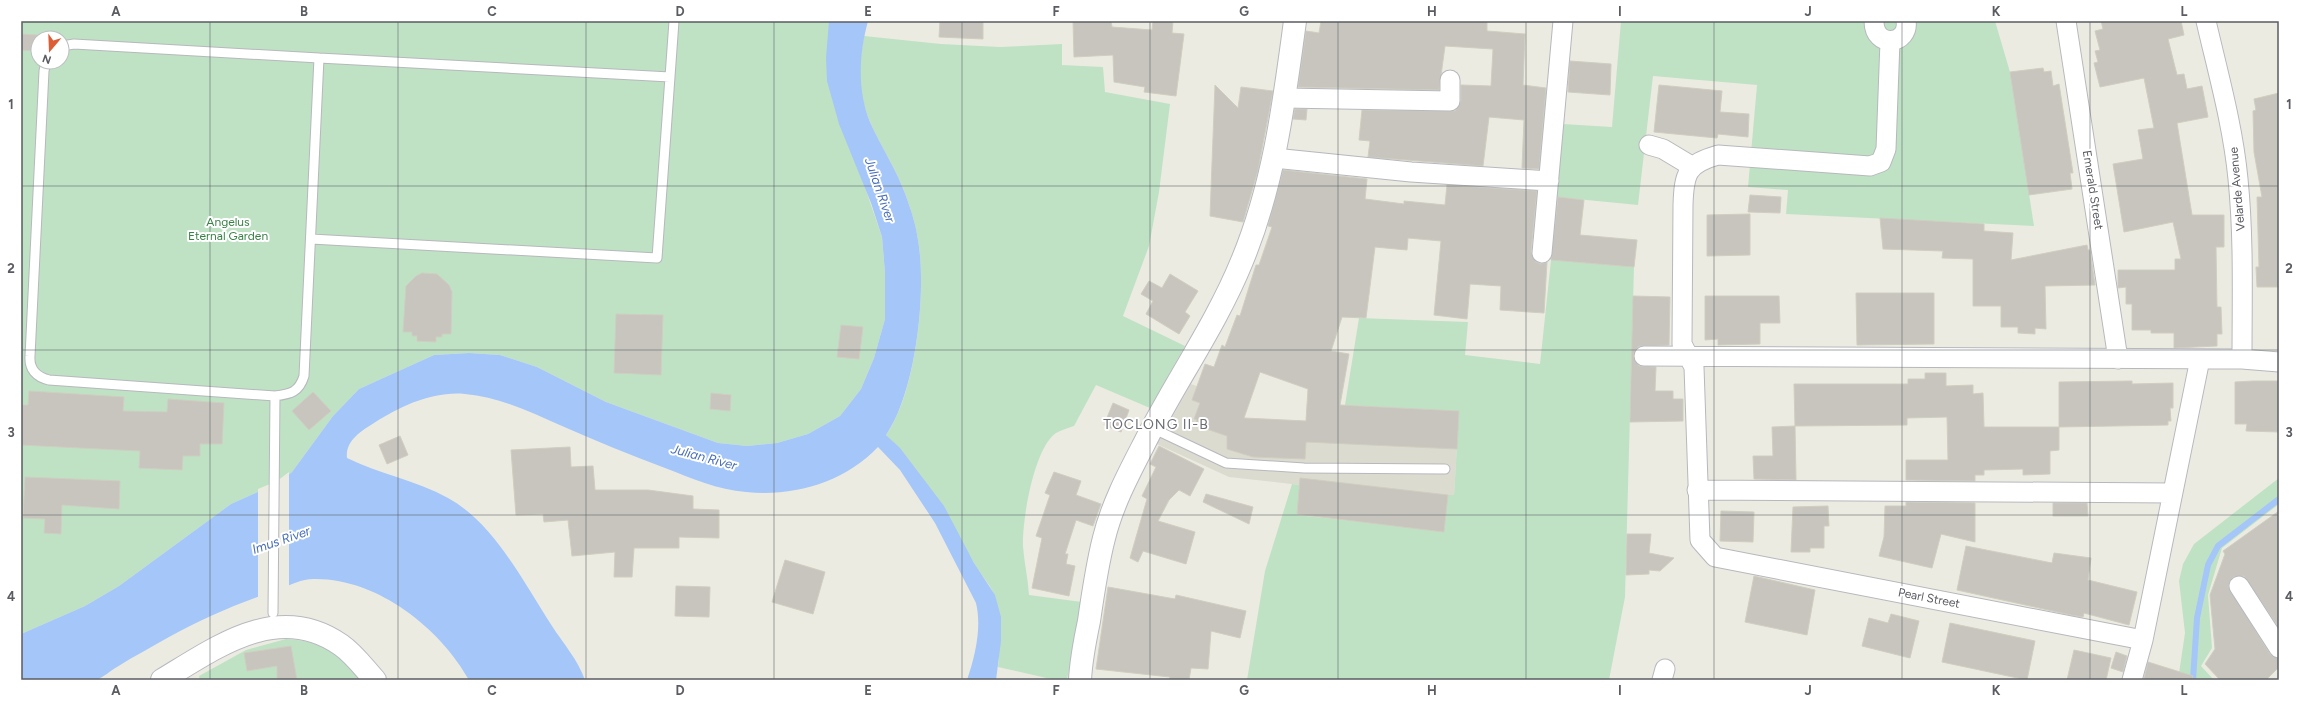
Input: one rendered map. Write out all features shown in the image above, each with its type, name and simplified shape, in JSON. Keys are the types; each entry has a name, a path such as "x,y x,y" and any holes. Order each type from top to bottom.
{"street":[{"path":"1080,680 1097,570 1104,536 1119,497 1152,428 1224,299 1242,263 1266,194 1285,98 1295,21"},
{"path":"1542,253 1563,21"},
{"path":"1874,21 1876,34 1882,39 1890,41 1898,39 1904,33 1906,21"},
{"name":"Emerald Street","path":"2066,21 2118,359"},
{"name":"Velarde Avenue","path":"2206,21 2233,141 2238,180 2242,260 2242,359"},
{"path":"1890,41 1886,149 1881,162 1870,166 1718,155 1699,161 1688,172 1683,187 1682,344 1694,367 1697,490 2172,492"},
{"path":"1285,98 1450,101 1450,80"},
{"path":"1650,145 1663,149 1693,167"},
{"path":"1274,158 1411,172 1548,181"},
{"path":"1644,356 2242,359 2279,362"},
{"path":"2132,680 2143,640 2200,359"},
{"name":"Pearl Street","path":"1697,490 1700,540 1714,557 2143,640"},
{"path":"2239,586 2279,648"},
{"path":"162,680 226,642 255,631 285,626 308,629 328,637 352,654 374,680"}],"lane":[{"path":"311,239 657,258 674,21"},
{"path":"70,45 670,77"},
{"path":"44,70 30,356 31,368 34,373 38,377 49,380 276,396 297,390 304,376 319,58"},
{"path":"273,613 274,452 276,396"},
{"path":"1152,428 1226,463 1304,468 1446,469"}],"shaded area":[{"path":"1191,384 1234,400 1229,418 1306,421 1307,404 1459,411 1454,496 1448,495 1444,532 1297,515 1300,485 1229,477 1157,444"}],"green space":[{"name":"Angelus Eternal Garden","path":"21,21 829,21 860,173 882,237 885,273 885,319 874,358 861,389 840,416 808,434 777,443 747,446 718,443 606,402 537,367 500,355 469,353 434,355 359,389 333,416 292,472 278,483 231,504 119,586 85,606 21,634"},
{"path":"1621,21 1995,21 2010,72 2034,226 1786,214 1788,190 1748,187 1757,85 1653,76 1638,205 1556,197 1563,124 1612,127"},
{"path":"864,36 941,44 1000,47 1062,44 1062,65 1103,67 1105,92 1170,104 1159,192 1149,246 1123,316 1185,346 1150,408 1096,385 1074,426 1056,433 1048,441 1041,453 1027,503 1023,546 1029,595 1082,602 1067,680 1055,680 998,667 999,619 994,594 976,567 934,496 912,464 886,435 896,417 905,394 912,368 920,313 920,261 916,229 906,196 895,170 868,118 864,104 861,90 860,70"},
{"path":"1551,260 1634,267 1625,597 1609,680 1247,680 1265,571 1292,484 1300,485 1297,515 1444,531 1448,495 1454,495 1459,411 1345,405 1359,318 1468,322 1465,355 1540,364"},
{"path":"2279,478 2279,504 2222,548 2208,595 2212,648 2201,666 2214,680 2178,680 2185,633 2179,581 2183,564 2194,544"},
{"path":"286,639 310,642 329,650 345,662 362,680 200,680 199,676 246,650"}],"water":[{"path":"829,21 868,21 861,59 861,85 863,97 870,122 894,168 908,201 918,240 921,286 917,340 905,394 886,435 900,448 944,506 974,563 995,595 1001,617 1001,641 996,680 967,680 977,642 978,613 976,603 935,523 900,470 878,447 850,470 818,484 782,492 764,493 736,491 685,476 503,402 478,396 453,394 429,397 418,401 395,411 364,429 351,442 347,452 347,458 359,464 436,492 465,509 480,522 507,555 519,573 574,659 585,680 469,680 457,661 441,642 424,625 404,610 383,597 361,587 338,581 314,579 296,582 210,616 169,637 96,680 21,680 21,634 85,606 119,586 231,504 278,483 292,472 333,416 359,389 434,355 469,353 500,355 537,367 606,402 718,443 747,446 777,443 808,434 840,416 861,389 874,358 885,319 885,273 882,237 871,203 839,124 827,81 826,58"}],"pier":[{"path":"289,472 289,588 258,599 258,489 277,481"}],"building":[{"path":"940,21 983,21 983,39 939,37"},
{"path":"1073,21 1111,21 1112,27 1152,30 1153,21 1173,21 1172,33 1184,34 1176,96 1144,92 1145,87 1114,82 1113,55 1074,57"},
{"path":"1321,21 1487,21 1487,31 1525,34 1523,85 1546,88 1539,169 1522,168 1524,120 1489,117 1483,166 1368,157 1370,141 1359,140 1362,110 1455,111 1461,101 1461,85 1491,86 1493,49 1445,46 1439,90 1298,87 1306,31 1319,33"},
{"path":"2101,21 2181,21 2184,35 2168,39 2177,75 2184,74 2187,89 2202,86 2208,117 2177,123 2192,215 2224,215 2224,247 2216,247 2217,307 2221,307 2222,334 2217,334 2217,346 2174,348 2174,333 2151,333 2151,330 2132,330 2132,304 2126,304 2126,287 2118,288 2118,270 2175,270 2175,259 2181,259 2173,222 2124,232 2113,164 2143,159 2138,130 2154,128 2144,78 2100,87 2094,63 2098,62 2095,51 2100,50 2095,31 2103,29"},
{"path":"21,34 30,35 30,51 21,50"},
{"path":"1570,61 1611,64 1610,95 1568,92"},
{"path":"2043,68 2044,72 2051,71 2053,86 2059,84 2073,173 2070,173 2072,189 2029,195 2010,72"},
{"path":"1215,85 1238,108 1241,87 1273,91 1258,170 1243,222 1210,216"},
{"path":"1659,85 1722,91 1720,112 1749,114 1748,137 1718,134 1717,138 1654,132"},
{"path":"2279,93 2279,287 2257,287 2256,267 2259,267 2257,197 2262,197 2254,152 2253,111 2256,110 2254,99"},
{"path":"1295,109 1307,109 1306,120 1293,119"},
{"path":"1283,170 1367,179 1365,199 1404,204 1404,201 1445,205 1447,185 1537,191 1531,252 1536,262 1541,264 1547,262 1544,313 1500,310 1501,286 1470,284 1467,319 1434,315 1441,241 1408,238 1407,250 1375,247 1366,318 1342,317 1331,351 1349,354 1340,405 1459,411 1457,449 1306,442 1305,459 1253,457 1227,449 1227,436 1195,425 1197,420 1194,419 1200,403 1192,400 1205,364 1214,367 1222,345 1225,347 1237,315 1240,316 1256,265 1259,265 1272,227 1268,226","holes":["1260,372 1308,389 1306,421 1244,418"]},
{"path":"1750,195 1781,197 1780,213 1748,212"},
{"path":"1558,197 1584,200 1580,235 1637,240 1634,267 1551,260"},
{"path":"1750,214 1750,255 1707,256 1707,215"},
{"path":"1880,218 1984,224 1984,231 2013,233 2011,260 2087,245 2088,250 2090,250 2095,285 2045,286 2046,329 2035,328 2035,334 2018,333 2018,327 2001,327 2001,306 1973,306 1973,259 1942,258 1943,251 1883,249"},
{"path":"422,273 437,274 449,285 452,292 451,334 442,334 442,337 436,337 436,342 417,341 417,336 412,336 412,332 403,332 406,286 416,276"},
{"path":"1170,274 1198,291 1185,312 1190,316 1179,334 1146,314 1153,301 1141,294 1149,281 1162,288"},
{"path":"1856,293 1934,293 1934,344 1857,345"},
{"path":"1633,296 1670,297 1669,345 1639,346 1635,350 1633,356 1639,366 1656,367 1655,391 1673,391 1673,399 1683,399 1683,421 1630,422"},
{"path":"1705,296 1779,296 1780,323 1760,323 1760,344 1718,345 1718,339 1705,340"},
{"path":"616,314 663,315 661,375 614,373"},
{"path":"841,325 863,327 859,359 837,357"},
{"path":"1925,373 1946,373 1946,386 1973,385 1973,394 1983,393 1984,427 2059,427 2059,450 2050,451 2050,474 2023,475 2023,469 1984,470 1984,475 1975,475 1975,481 1906,480 1906,460 1948,460 1947,417 1907,418 1907,425 1795,426 1794,384 1908,384 1908,379 1925,379"},
{"path":"2132,381 2132,384 2173,383 2173,408 2170,408 2171,421 2168,421 2168,425 2059,427 2059,382"},
{"path":"2279,381 2279,432 2246,431 2247,424 2235,424 2235,382"},
{"path":"29,391 124,397 123,411 167,412 168,399 224,403 222,444 200,444 200,456 183,456 182,470 139,468 140,451 21,445 21,405 28,405"},
{"path":"313,392 331,411 309,430 292,411"},
{"path":"711,393 731,395 730,411 710,409"},
{"path":"1113,403 1129,410 1121,432 1104,425"},
{"path":"1795,426 1796,480 1754,479 1753,456 1773,456 1772,427"},
{"path":"400,436 408,455 387,464 379,445"},
{"path":"1159,446 1204,469 1190,496 1179,490 1169,500 1158,521 1195,532 1186,564 1143,551 1138,562 1130,558 1147,499 1142,496 1156,467 1150,464"},
{"path":"570,447 571,467 593,466 595,490 648,490 693,496 693,509 719,510 719,538 679,537 679,548 634,548 632,577 614,577 615,552 572,556 568,520 544,522 543,514 516,515 511,450"},
{"path":"1054,472 1081,481 1076,495 1101,504 1093,526 1076,520 1065,554 1068,554 1066,564 1075,566 1069,596 1032,588 1042,538 1036,536 1050,495 1045,493"},
{"path":"25,477 120,481 119,509 62,505 61,534 44,533 45,519 23,518"},
{"path":"1300,478 1448,495 1444,532 1297,514"},
{"path":"1206,494 1253,507 1249,524 1203,502"},
{"path":"1906,502 1975,503 1975,542 1941,534 1932,568 1879,556 1884,537 1885,506 1906,506"},
{"path":"2053,503 2087,503 2088,516 2053,516"},
{"path":"1828,506 1829,526 1824,526 1824,548 1810,548 1810,552 1791,552 1793,507"},
{"path":"1721,511 1754,512 1753,542 1720,541"},
{"path":"2279,511 2279,628 2244,576 2233,577 2228,586 2270,654 2279,659 2279,667 2266,680 2220,680 2205,664 2215,649 2210,595 2225,554 2223,551"},
{"path":"1627,534 1651,534 1649,553 1674,558 1660,571 1649,570 1649,574 1626,575"},
{"path":"1966,546 2052,563 2054,553 2091,558 2088,580 2137,592 2129,625 2084,613 2083,617 2071,615 1957,590"},
{"path":"785,560 825,572 813,614 772,602"},
{"path":"1754,576 1815,590 1807,635 1745,622"},
{"path":"676,586 710,587 709,617 675,616"},
{"path":"1108,587 1175,599 1176,595 1246,611 1240,638 1211,631 1208,669 1191,668 1189,680 1169,680 1170,677 1096,669"},
{"path":"1891,614 1919,621 1910,658 1862,646 1869,618 1888,623"},
{"path":"1950,623 2035,641 2027,680 1942,662"},
{"path":"291,646 297,680 277,680 277,666 247,671 244,653"},
{"path":"2074,650 2111,658 2106,680 2067,680"},
{"path":"2116,652 2127,656 2123,672 2111,668"},
{"path":"2148,662 2193,676 2192,680 2144,679"}],"waterway":[{"path":"2193,680 2197,618 2208,565 2218,546 2279,499"}],"district":[{"name":"TOCLONG II-B","path":"1156,424"}],"water label":[{"name":"Julian River","path":"880,190"},
{"name":"Julian River","path":"704,457"},
{"name":"Imus River","path":"281,540"}]}
